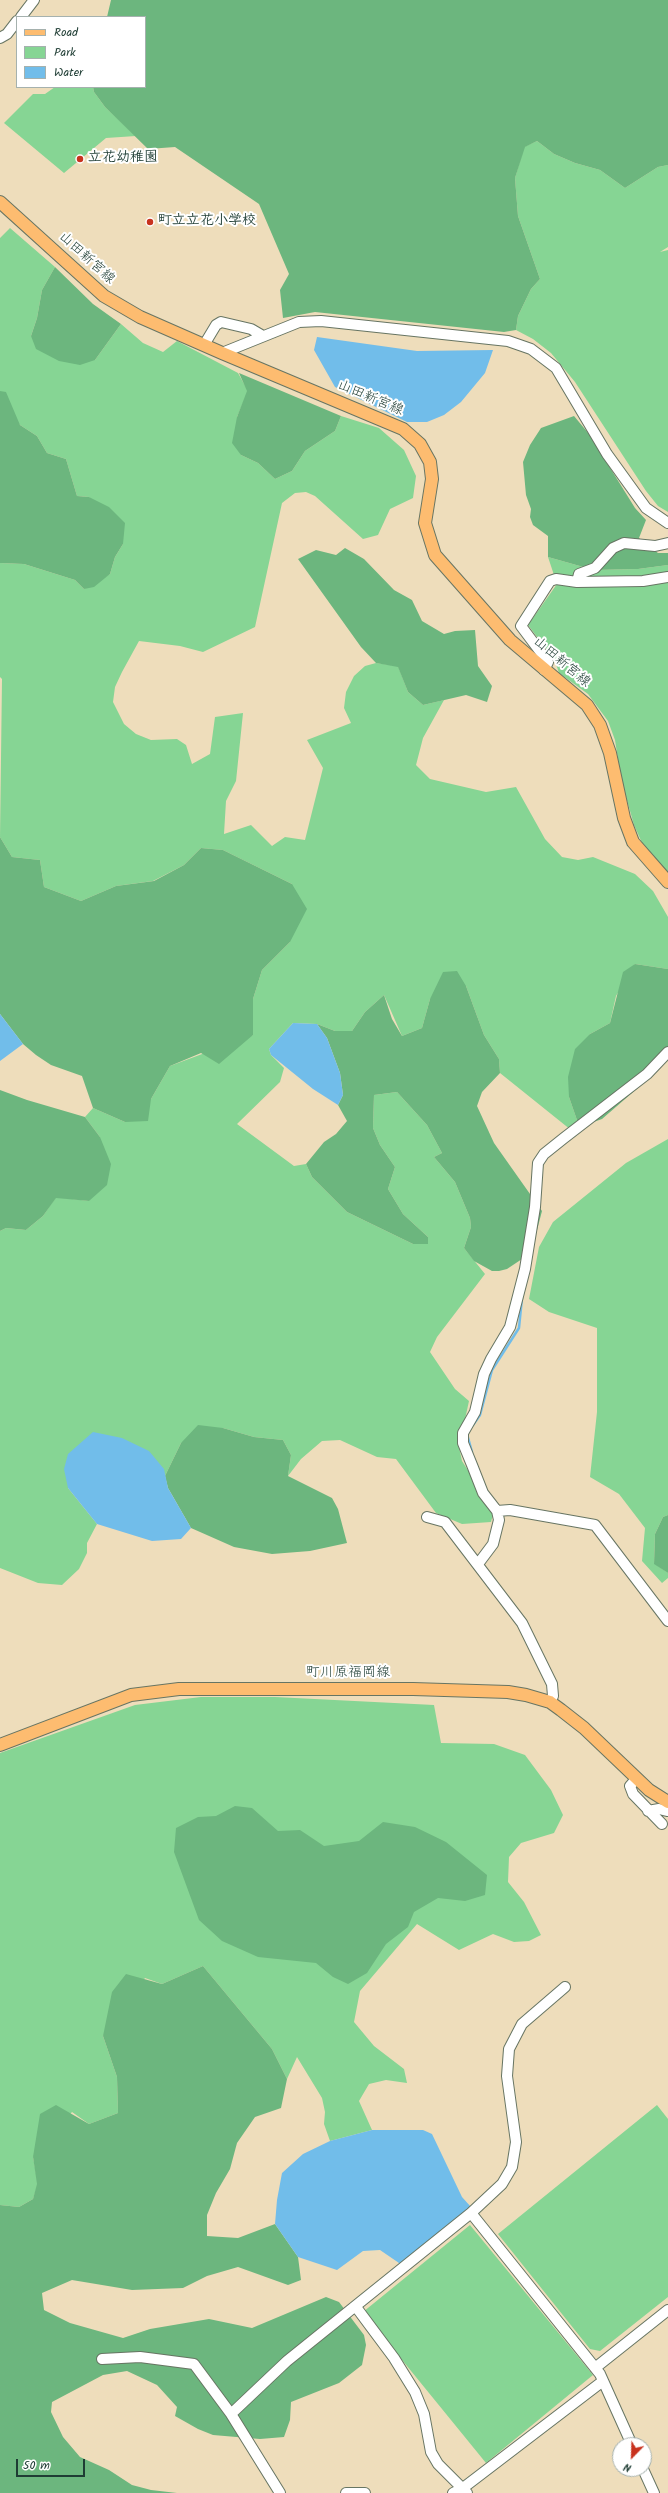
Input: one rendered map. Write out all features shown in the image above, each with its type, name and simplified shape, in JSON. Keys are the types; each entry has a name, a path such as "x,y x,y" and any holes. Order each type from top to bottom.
{"main road":[{"name":"山田新宮線","path":"0,202 104,296 140,317 204,346 403,429 420,444 430,462 432,479 425,523 435,556 510,640 586,705 600,725 610,753 624,818 633,842 668,882"},
{"name":"町川原福岡線","path":"0,1745 131,1695 179,1689 413,1689 508,1692 526,1695 550,1702 584,1728 668,1808"}],"street":[{"path":"21,16 34,0"},
{"path":"0,38 7,34 16,23"},
{"path":"222,353 298,322 321,321 508,341 531,349 556,368 607,454 646,508 668,524"},
{"path":"204,346 216,325 221,322 250,329 263,336"},
{"path":"577,582 580,574 595,568 613,548 624,543 655,546 668,543"},
{"path":"544,670 548,662 521,626 550,581 556,579 577,582 643,581 668,577"},
{"path":"478,1564 496,1537 499,1520 497,1511 483,1493 463,1443 463,1433 475,1412 484,1374 491,1358 510,1327 525,1269 535,1207 538,1163 559,1142 647,1074 668,1052"},
{"path":"497,1511 510,1510 596,1525 668,1621"},
{"path":"426,1517 445,1522 522,1623 552,1684 554,1696 550,1702"},
{"path":"637,1778 630,1786 633,1794 662,1824"},
{"path":"648,1811 659,1808 668,1808"},
{"path":"231,2414 287,2362 471,2213 502,2184 507,2177 515,2156 516,2142 506,2076 509,2049 514,2036 532,2014 565,1987"},
{"path":"471,2213 595,2368 603,2381 628,2437"},
{"path":"356,2307 394,2358 415,2392 424,2414 431,2452 438,2464 448,2476 465,2491"},
{"path":"595,2368 668,2310"},
{"path":"102,2359 140,2358 194,2364 231,2414 280,2493"},
{"path":"453,2493 465,2491 603,2381"},
{"path":"647,2477 654,2493"},
{"path":"346,2493 365,2493"}],"green space":[{"path":"111,0 668,0 668,165 658,167 625,188 600,170 575,163 554,154 537,141 525,147 515,178 518,216 540,279 531,289 518,316 516,330 504,332 315,312 283,318 280,290 289,274 259,204 175,147 148,149 105,107 94,92 93,88 146,88 146,16 107,16"},
{"path":"54,88 93,88 94,92 105,107 136,136 106,138 64,173 4,123 33,94 45,94"},
{"path":"537,141 554,154 575,163 600,170 625,188 658,167 668,165 668,247 660,252 668,250 668,512 658,506 646,491 575,382 551,353 533,339 516,330 518,316 531,289 540,279 518,216 515,178 524,147"},
{"path":"10,228 55,267 42,290 37,318 31,336 95,360 121,324 143,343 163,352 177,341 238,373 248,391 237,417 241,455 258,463 275,479 292,471 305,451 335,431 341,416 379,428 404,450 416,476 413,498 390,509 378,535 363,539 315,496 306,492 295,493 282,503 255,627 203,652 180,646 139,641 122,672 115,687 113,702 124,724 136,734 151,740 177,739 186,745 192,764 210,754 215,717 243,713 236,781 226,801 224,834 251,825 272,846 285,837 305,840 323,768 307,740 351,723 344,708 346,692 354,676 365,666 376,663 398,666 408,692 423,705 444,700 423,738 416,765 430,779 486,792 516,787 545,839 562,857 578,860 593,857 635,874 653,891 668,917 668,969 635,964 616,996 610,1023 590,1034 569,1097 578,1123 571,1130 500,1073 499,1059 484,1035 466,986 430,999 422,1028 402,1036 384,995 365,1012 352,1031 335,1031 317,1024 293,1023 269,1049 271,1055 284,1068 280,1082 237,1124 294,1166 306,1164 312,1177 347,1212 413,1244 428,1244 428,1237 403,1214 388,1189 395,1167 380,1145 373,1128 374,1095 397,1092 427,1125 442,1153 434,1157 455,1182 470,1218 471,1227 464,1248 485,1274 437,1337 430,1352 455,1389 469,1401 459,1447 462,1461 494,1511 491,1522 462,1524 436,1513 396,1459 377,1457 340,1440 322,1441 301,1459 288,1476 291,1455 283,1440 254,1437 223,1428 181,1443 165,1476 163,1469 68,1488 97,1524 87,1543 87,1553 79,1569 62,1585 38,1583 0,1568 0,1231 6,1228 26,1230 43,1216 56,1197 89,1201 100,1137 85,1117 93,1108 125,1122 151,1099 170,1066 253,1035 253,999 262,970 290,942 292,884 223,850 201,848 184,865 153,881 116,886 81,901 44,887 40,860 12,857 0,837 2,679 0,677 0,563 24,564 75,580 84,589 110,574 115,557 123,544 89,497 77,496 66,459 47,453 37,436 20,425 0,406 0,238"},
{"path":"55,267 93,304 121,324 95,360 80,365 59,361 36,349 31,336 37,318 42,290"},
{"path":"239,373 341,416 335,431 305,451 292,471 275,479 258,463 241,455 232,443 237,417 247,391"},
{"path":"0,391 6,392 20,425 37,436 47,453 66,459 77,496 89,497 109,507 125,523 123,544 115,557 110,574 94,587 84,589 75,580 24,564 0,563"},
{"path":"574,416 589,434 635,508 646,520 639,538 658,553 668,553 668,565 638,569 594,570 548,557 548,536 533,525 530,517 531,509 526,495 523,462 530,445 541,428"},
{"path":"345,548 364,559 394,590 412,600 422,621 444,634 455,631 475,630 478,666 492,686 487,702 466,695 423,705 408,692 398,667 376,663 361,647 298,559 316,550 336,555"},
{"path":"548,557 594,570 638,569 668,565 668,873 643,845 634,825 621,779 615,740 608,721 588,694 559,673 555,661 528,625 557,584"},
{"path":"0,837 12,857 40,860 44,887 81,901 116,886 154,881 184,865 201,848 223,850 292,884 307,909 290,942 262,970 253,999 253,1035 219,1064 201,1053 170,1066 151,1099 148,1121 125,1122 93,1108 82,1076 51,1065 36,1055 23,1044 0,1014"},
{"path":"635,964 668,969 668,1058 647,1080 602,1119 585,1125 578,1123 569,1097 568,1077 575,1049 590,1034 610,1023 623,972"},
{"path":"457,971 466,986 484,1035 499,1059 500,1073 482,1092 477,1106 494,1143 542,1211 531,1253 507,1269 499,1271 492,1271 474,1261 464,1248 471,1227 470,1218 455,1182 434,1157 442,1153 427,1125 397,1092 374,1095 373,1128 380,1145 395,1167 388,1189 403,1214 428,1237 428,1244 413,1244 347,1212 312,1177 306,1164 324,1142 336,1134 347,1121 338,1105 343,1095 340,1073 327,1038 317,1024 335,1031 352,1031 365,1012 384,995 392,1019 402,1036 422,1028 430,999 443,972"},
{"path":"0,1090 27,1100 85,1117 100,1137 111,1164 107,1185 89,1201 56,1198 43,1216 26,1230 6,1228 0,1231"},
{"path":"668,1139 668,1515 663,1517 655,1534 654,1563 668,1573 668,1578 662,1583 642,1561 645,1528 619,1494 590,1477 597,1412 597,1328 549,1312 529,1299 539,1247 553,1222 626,1163"},
{"path":"198,1425 223,1428 254,1437 283,1440 291,1455 288,1476 332,1498 338,1509 347,1543 310,1551 272,1554 234,1547 191,1528 168,1488 165,1476 181,1443"},
{"path":"668,1515 668,1573 654,1564 655,1534 663,1517"},
{"path":"201,1697 275,1697 434,1705 441,1743 494,1744 525,1755 551,1790 563,1815 554,1833 521,1843 509,1857 508,1882 524,1902 541,1935 529,1941 514,1942 493,1934 459,1950 417,1924 360,1991 354,2022 374,2046 404,2069 407,2083 386,2080 369,2084 359,2101 372,2130 330,2141 324,2124 325,2112 322,2098 297,2057 287,2079 272,2049 203,1966 162,1984 145,1978 103,2036 117,2077 118,2113 89,2124 72,2112 33,2157 38,2184 33,2199 19,2207 0,2205 0,1753 135,1705"},
{"path":"235,1806 252,1808 278,1831 300,1830 324,1846 359,1841 383,1822 415,1827 446,1842 487,1875 485,1895 465,1901 438,1898 414,1912 408,1927 386,1944 367,1973 348,1984 333,1977 316,1963 258,1957 222,1941 199,1920 174,1852 176,1828 198,1817 216,1816"},
{"path":"203,1966 272,2049 287,2079 281,2108 255,2117 237,2143 230,2169 216,2193 207,2215 207,2236 238,2238 275,2224 298,2257 301,2280 288,2285 238,2267 207,2276 183,2288 132,2290 72,2280 42,2293 44,2310 70,2323 123,2338 150,2329 209,2319 252,2328 326,2297 339,2302 364,2335 366,2345 362,2365 339,2383 291,2402 290,2420 284,2437 260,2439 213,2435 198,2429 175,2416 177,2407 157,2385 127,2371 103,2375 52,2402 51,2412 63,2437 80,2457 109,2470 132,2485 151,2490 177,2493 0,2493 0,2205 19,2207 33,2199 37,2184 33,2157 40,2114 56,2105 89,2124 118,2113 117,2077 103,2036 112,1992 126,1974 162,1984"},
{"path":"657,2105 668,2119 668,2297 600,2351 590,2349 498,2234"},
{"path":"470,2225 593,2375 486,2463 363,2312"}],"water":[{"path":"317,337 417,351 493,350 485,373 461,402 444,415 427,422 407,422 335,387 314,350"},
{"path":"0,1014 23,1044 0,1061"},
{"path":"293,1023 317,1024 327,1038 340,1073 343,1095 338,1105 313,1089 271,1055 269,1049"},
{"path":"93,1432 122,1438 149,1451 164,1469 168,1488 191,1528 181,1539 152,1541 97,1524 68,1488 64,1469 68,1454"},
{"path":"372,2130 423,2130 432,2134 462,2197 471,2207 399,2269 399,2263 380,2250 363,2251 337,2270 298,2257 275,2224 277,2200 282,2173 303,2154 330,2141"}],"waterway":[{"path":"473,1425 480,1415 492,1370 519,1328 522,1298"},
{"path":"467,1434 472,1452"}],"place":[{"name":"立花幼稚園","path":"80,159"},
{"name":"町立立花小学校","path":"150,222"}]}
